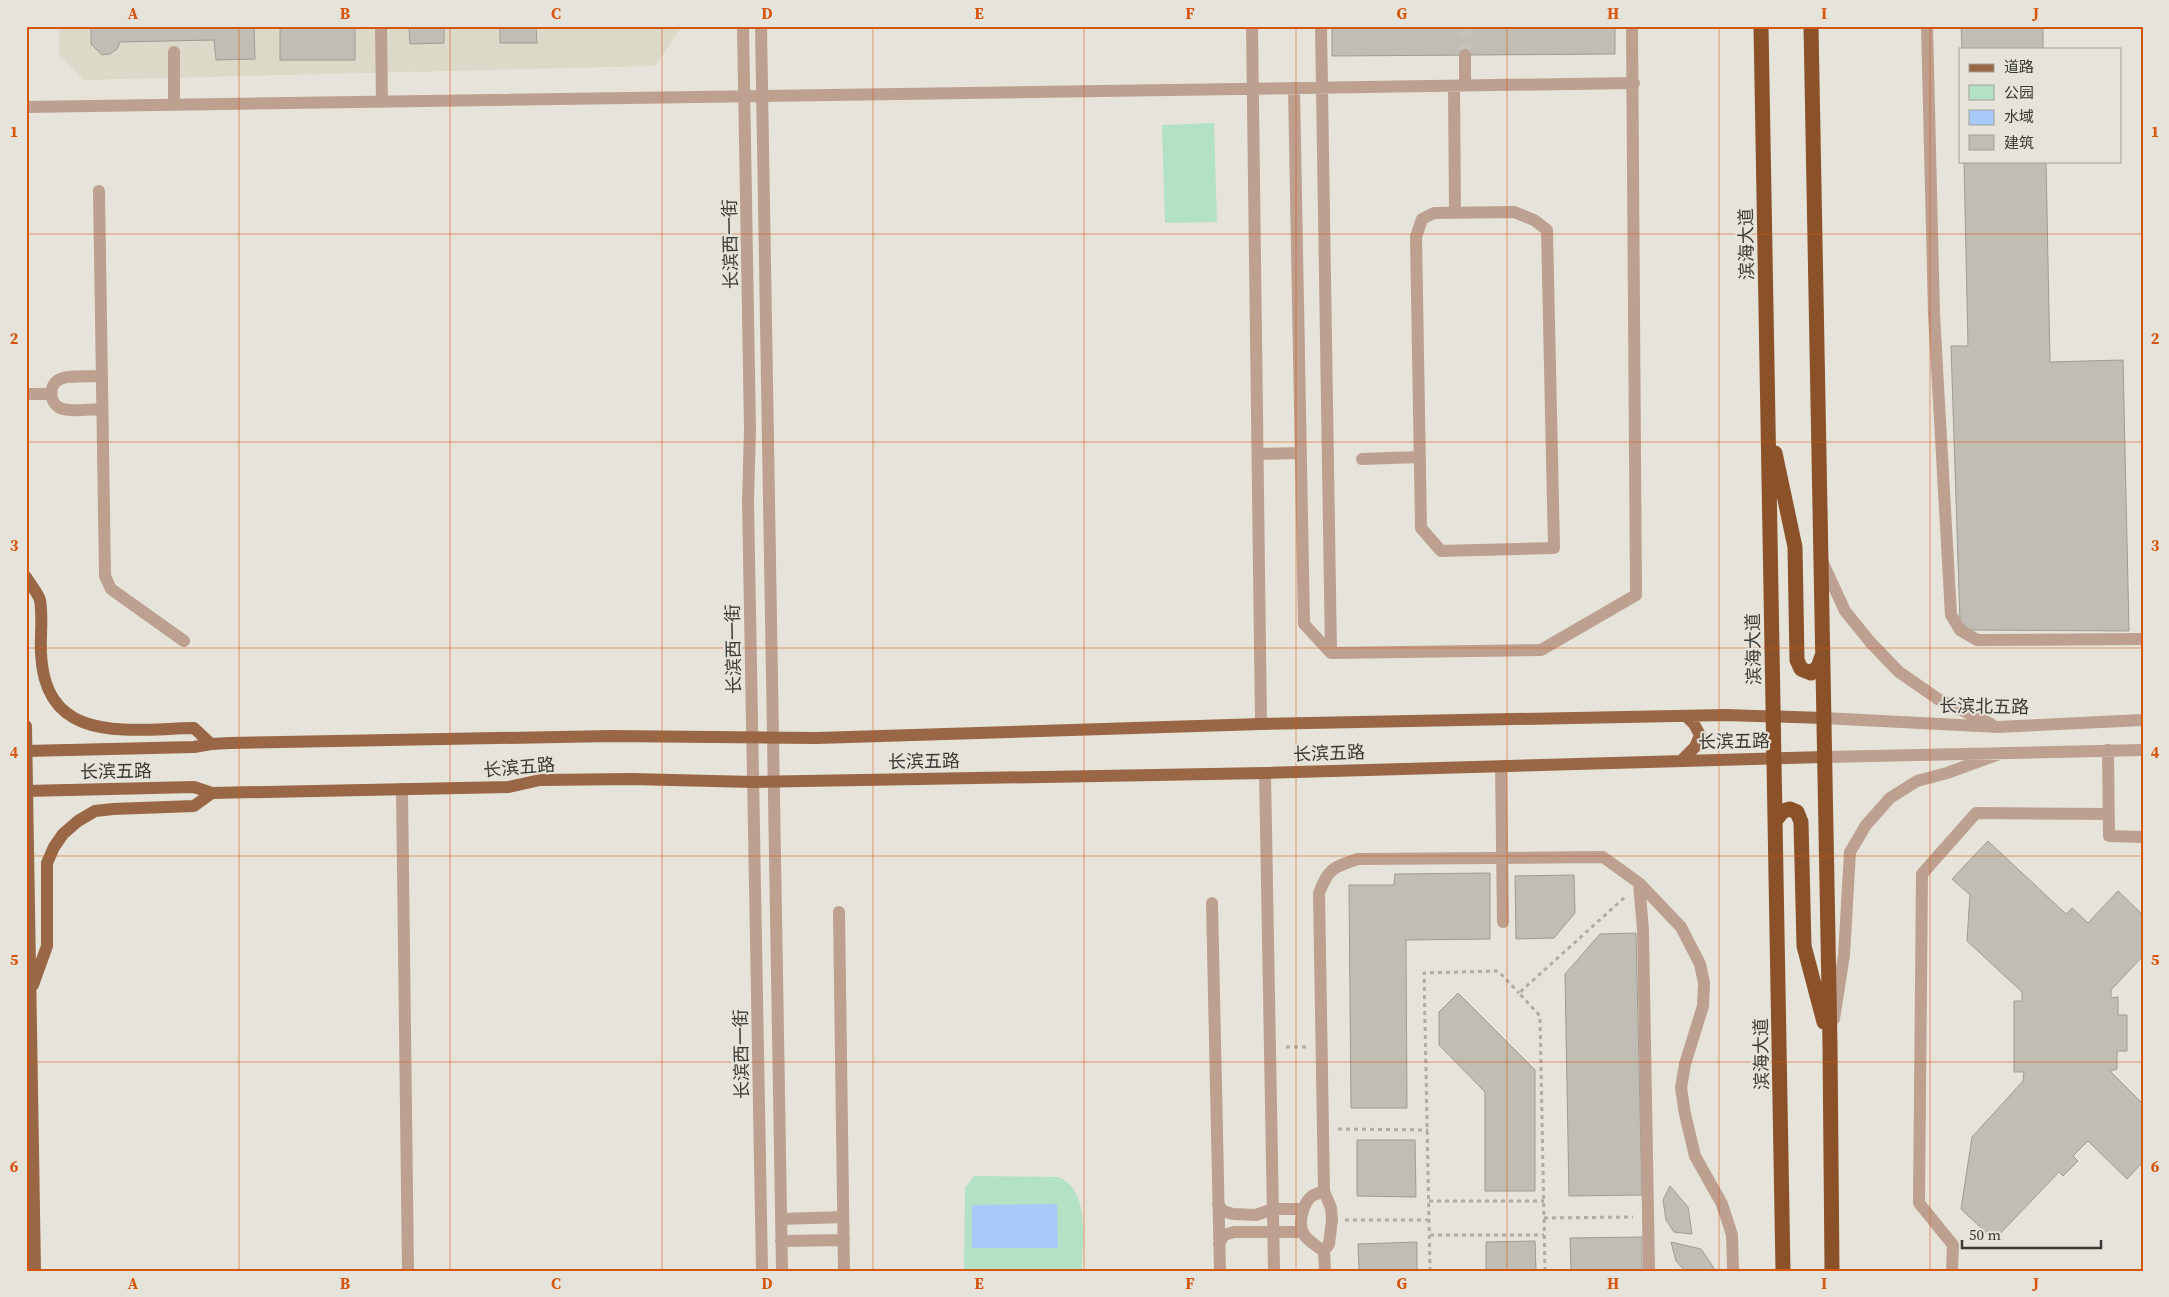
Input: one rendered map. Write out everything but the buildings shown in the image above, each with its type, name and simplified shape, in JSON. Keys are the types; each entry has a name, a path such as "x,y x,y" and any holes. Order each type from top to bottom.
{"highway":[{"name":"滨海大道","path":"1761,26 1783,1271"},
{"path":"1811,26 1830,1045 1832,1271"},
{"path":"1768,420 1795,547 1797,660 1802,669 1811,673 1818,667 1823,654"},
{"path":"1775,821 1783,811 1790,809 1797,812 1801,822 1804,946 1830,1045"}],"main road":[{"path":"26,577 40,599 41,655 44,679 54,699 68,713 84,724 101,728 194,728 211,744"},
{"name":"长滨五路","path":"26,751 194,747 211,744 611,736 827,738 1261,724 1686,716 1824,718"},
{"path":"1683,759 1695,747 1700,735 1694,724 1686,716"},
{"path":"26,726 35,1271"},
{"name":"长滨五路","path":"27,791 194,787 212,793 509,787 549,780 632,779 774,782 1265,773 1683,759 1825,757"},
{"path":"30,995 47,946 46,873 50,855 58,840 78,821 95,811 194,806 212,793"}],"street":[{"path":"381,26 382,102"},
{"name":"长滨西一街","path":"743,26 752,738 762,1271"},
{"name":"长滨西一街","path":"761,26 782,1271"},
{"path":"1252,26 1261,724"},
{"path":"1321,26 1331,653"},
{"path":"1294,88 1304,624 1331,653 1541,650 1636,595 1634,83 1632,26"},
{"path":"1927,26 1934,314 1951,615 1960,630 1976,640 2143,639"},
{"path":"174,52 174,105"},
{"path":"1455,213 1459,86 1465,54"},
{"path":"26,107 1634,83"},
{"path":"99,191 105,576 111,589 184,641"},
{"path":"1514,212 1534,220 1547,230 1554,548 1441,551 1421,528 1420,457 1416,237 1422,219 1434,213 1514,212"},
{"path":"102,376 62,378 54,384 51,394 54,403 62,409 102,409"},
{"path":"26,394 51,394"},
{"path":"1258,454 1301,453"},
{"path":"1362,459 1420,457"},
{"path":"1821,559 1845,611 1871,643 1899,672 1938,699 1998,727"},
{"name":"长滨北五路","path":"1824,718 1998,727 2143,720"},
{"path":"2108,750 2109,836 2143,836"},
{"path":"1825,757 2143,750"},
{"path":"1830,1045 1844,955 1850,852 1862,832 1890,798 1917,781 2002,754"},
{"path":"1501,766 1503,922"},
{"path":"1265,773 1274,1271"},
{"path":"402,789 408,1271"},
{"path":"1952,1271 1953,1245 1919,1203 1922,874 1976,813 2109,814"},
{"path":"1325,1271 1324,1251 1329,1244 1332,1220 1331,1208 1324,1191 1322,1129 1319,893 1325,876 1338,865 1358,859 1603,857 1639,883 1681,927 1700,964 1704,983 1703,1006 1685,1064 1681,1088 1694,1156 1722,1204 1732,1235 1733,1271"},
{"path":"1639,883 1643,930 1649,1271"},
{"path":"1212,903 1220,1271"},
{"path":"839,912 844,1271"},
{"path":"1324,1191 1312,1196 1303,1209 1303,1232 1314,1244 1324,1251"},
{"path":"1218,1204 1222,1211 1233,1214 1256,1215 1273,1209 1303,1209"},
{"path":"781,1219 843,1218"},
{"path":"1219,1244 1224,1234 1234,1232 1303,1232"},
{"path":"781,1241 844,1240"}],"path":[{"path":"1519,994 1639,883"},
{"path":"1430,1271 1424,972 1498,971 1540,1016 1545,1271"},
{"path":"1286,1047 1312,1047"},
{"path":"1322,1129 1428,1130"},
{"path":"1429,1201 1544,1201"},
{"path":"1544,1218 1648,1216"},
{"path":"1332,1220 1429,1220"},
{"path":"1430,1235 1544,1235"}],"shaded area":[{"path":"59,26 682,26 655,66 83,80 59,54"}],"green space":[{"path":"1214,123 1217,222 1165,223 1162,125"},
{"path":"974,1176 1059,1177 1069,1184 1076,1194 1082,1218 1082,1271 964,1271 965,1188"}],"water":[{"path":"1057,1204 1058,1248 972,1248 972,1205"}],"tunnel":[{"path":"1465,26 1465,55"}]}
